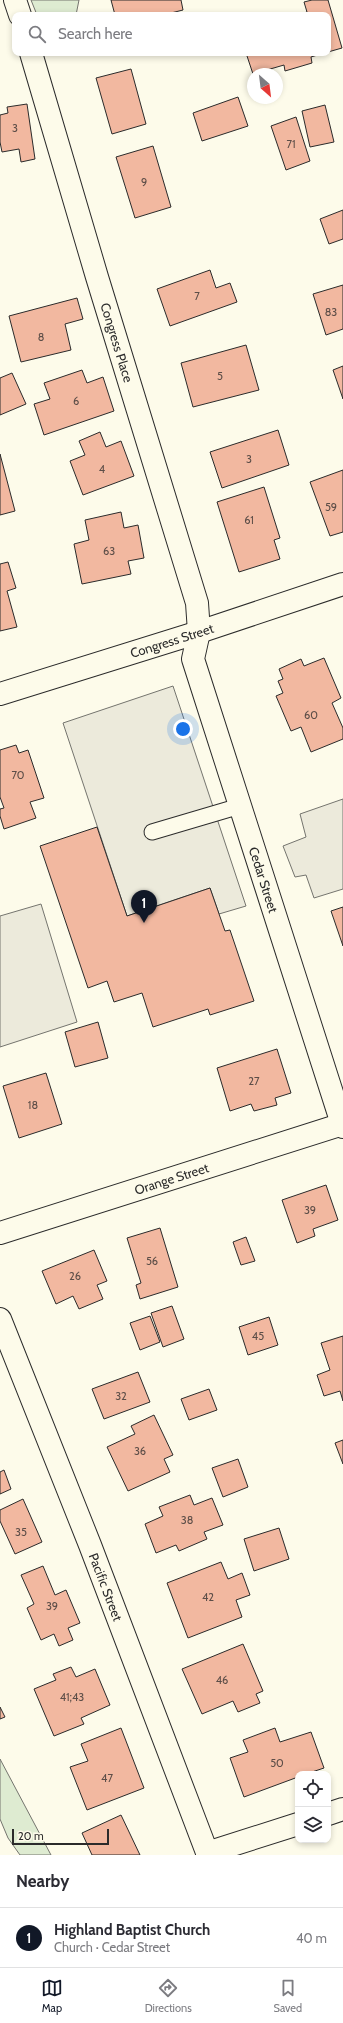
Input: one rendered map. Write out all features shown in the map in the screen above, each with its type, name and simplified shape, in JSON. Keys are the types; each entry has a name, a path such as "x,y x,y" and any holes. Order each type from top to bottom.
{"street":[{"path":"15,0 19,12"},
{"name":"Congress Place","path":"32,56 97,277 197,604 199,632"},
{"name":"Congress Street","path":"0,694 199,632 343,584"},
{"name":"Cedar Street","path":"199,632 193,659 343,1125"},
{"name":"Orange Street","path":"0,1233 343,1125"},
{"name":"Pacific Street","path":"0,1319 90,1545 208,1854"},
{"path":"331,1813 343,1809"},
{"path":"208,1854 295,1825"}],"lane":[{"path":"152,832 240,806"}],"green space":[{"path":"31,0 79,0 77,12 36,12"},
{"path":"0,1759 51,1855 20,1855 8,1838 0,1819"}],"shaded area":[{"path":"173,686 246,906 219,914 210,888 127,916 63,723"},
{"path":"343,799 343,889 314,898 306,875 295,877 283,846 306,837 300,814"},
{"path":"41,904 77,1022 0,1047 0,916"}],"building":[{"path":"111,0 181,0 183,10 175,12 114,12"},
{"path":"312,0 328,0 342,48 331,51 331,12 307,12 304,2"},
{"path":"247,56 314,56 311,57 312,63 285,71 284,65 274,68 251,68"},
{"path":"131,69 146,124 112,134 96,78"},
{"path":"238,97 248,126 202,141 193,113"},
{"path":"27,104 35,159 21,162 19,149 2,152 0,142 0,115 8,113 7,107"},
{"path":"325,105 334,142 310,147 302,111"},
{"path":"296,117 310,161 286,170 271,126"},
{"path":"153,146 171,207 135,218 116,157"},
{"path":"343,210 343,239 329,244 320,219"},
{"path":"210,270 216,288 230,283 237,302 170,326 157,289"},
{"path":"343,285 343,329 326,335 313,294"},
{"path":"77,298 83,319 65,324 71,350 21,362 9,316"},
{"path":"246,345 259,390 193,407 181,363"},
{"path":"343,366 343,399 333,370"},
{"path":"82,370 87,383 103,377 114,411 44,435 34,404 50,399 44,383"},
{"path":"12,373 26,404 0,415 0,378"},
{"path":"278,430 289,465 222,488 210,452"},
{"path":"100,432 106,447 121,441 134,476 83,495 70,461 85,455 79,441"},
{"path":"0,454 15,511 0,515"},
{"path":"343,470 343,532 330,536 310,482"},
{"path":"264,487 280,538 274,540 280,559 239,572 217,502"},
{"path":"121,512 124,528 138,525 144,558 128,561 131,574 82,584 74,544 89,540 85,520"},
{"path":"8,562 16,588 7,591 17,627 0,631 0,564"},
{"path":"324,658 341,698 332,703 343,728 343,739 311,752 301,727 291,731 276,696 283,693 278,681 283,679 279,669 301,659 304,666"},
{"path":"16,745 19,753 28,750 44,798 30,802 36,818 4,829 0,816 0,809 4,808 0,797 0,750"},
{"path":"97,827 127,916 210,888 225,931 230,930 254,1001 210,1015 208,1009 153,1027 142,993 114,1002 107,981 88,988 40,846"},
{"path":"343,907 343,946 331,911"},
{"path":"98,1022 108,1058 75,1067 65,1032"},
{"path":"277,1049 291,1093 275,1098 277,1105 254,1111 251,1104 230,1111 217,1068"},
{"path":"46,1073 62,1124 19,1138 3,1086"},
{"path":"326,1185 338,1220 313,1229 315,1236 297,1243 282,1200"},
{"path":"160,1228 178,1287 140,1299 136,1285 141,1283 127,1238"},
{"path":"246,1237 255,1261 241,1265 233,1242"},
{"path":"94,1250 107,1281 97,1285 103,1299 79,1309 73,1296 56,1304 42,1271"},
{"path":"172,1306 184,1339 163,1347 151,1313"},
{"path":"150,1316 160,1342 140,1350 130,1323"},
{"path":"269,1317 278,1345 248,1355 239,1327"},
{"path":"343,1336 343,1401 340,1391 324,1396 317,1375 330,1370 321,1343"},
{"path":"138,1372 150,1402 104,1419 92,1389"},
{"path":"209,1389 217,1410 189,1420 181,1399"},
{"path":"154,1415 173,1455 164,1459 170,1472 128,1491 107,1447 135,1434 131,1426"},
{"path":"343,1440 343,1464 335,1443"},
{"path":"238,1459 248,1487 223,1497 212,1468"},
{"path":"4,1470 11,1489 0,1494 0,1472"},
{"path":"190,1495 194,1505 212,1498 223,1525 204,1532 207,1539 179,1551 176,1545 156,1553 145,1524 163,1516 159,1507"},
{"path":"23,1499 42,1542 15,1554 0,1521 0,1510"},
{"path":"279,1528 289,1559 254,1571 244,1539"},
{"path":"221,1562 228,1579 242,1573 250,1595 236,1600 242,1617 188,1638 167,1583"},
{"path":"43,1566 55,1595 66,1590 80,1623 68,1628 73,1640 59,1646 54,1634 41,1640 27,1608 34,1604 21,1575"},
{"path":"243,1644 263,1691 256,1694 260,1703 238,1712 233,1701 202,1714 182,1669"},
{"path":"71,1667 76,1677 95,1669 110,1705 81,1718 84,1724 54,1736 34,1689 56,1680 53,1674"},
{"path":"0,1707 5,1717 0,1719"},
{"path":"121,1728 144,1788 87,1810 70,1767 88,1761 81,1744"},
{"path":"275,1728 280,1742 311,1732 324,1768 315,1771 295,1771 295,1778 244,1797 230,1758 248,1752 243,1740"},
{"path":"121,1815 140,1855 92,1855 82,1833"}],"place":[{"name":"Highland Baptist Church","path":"144,923"}]}
